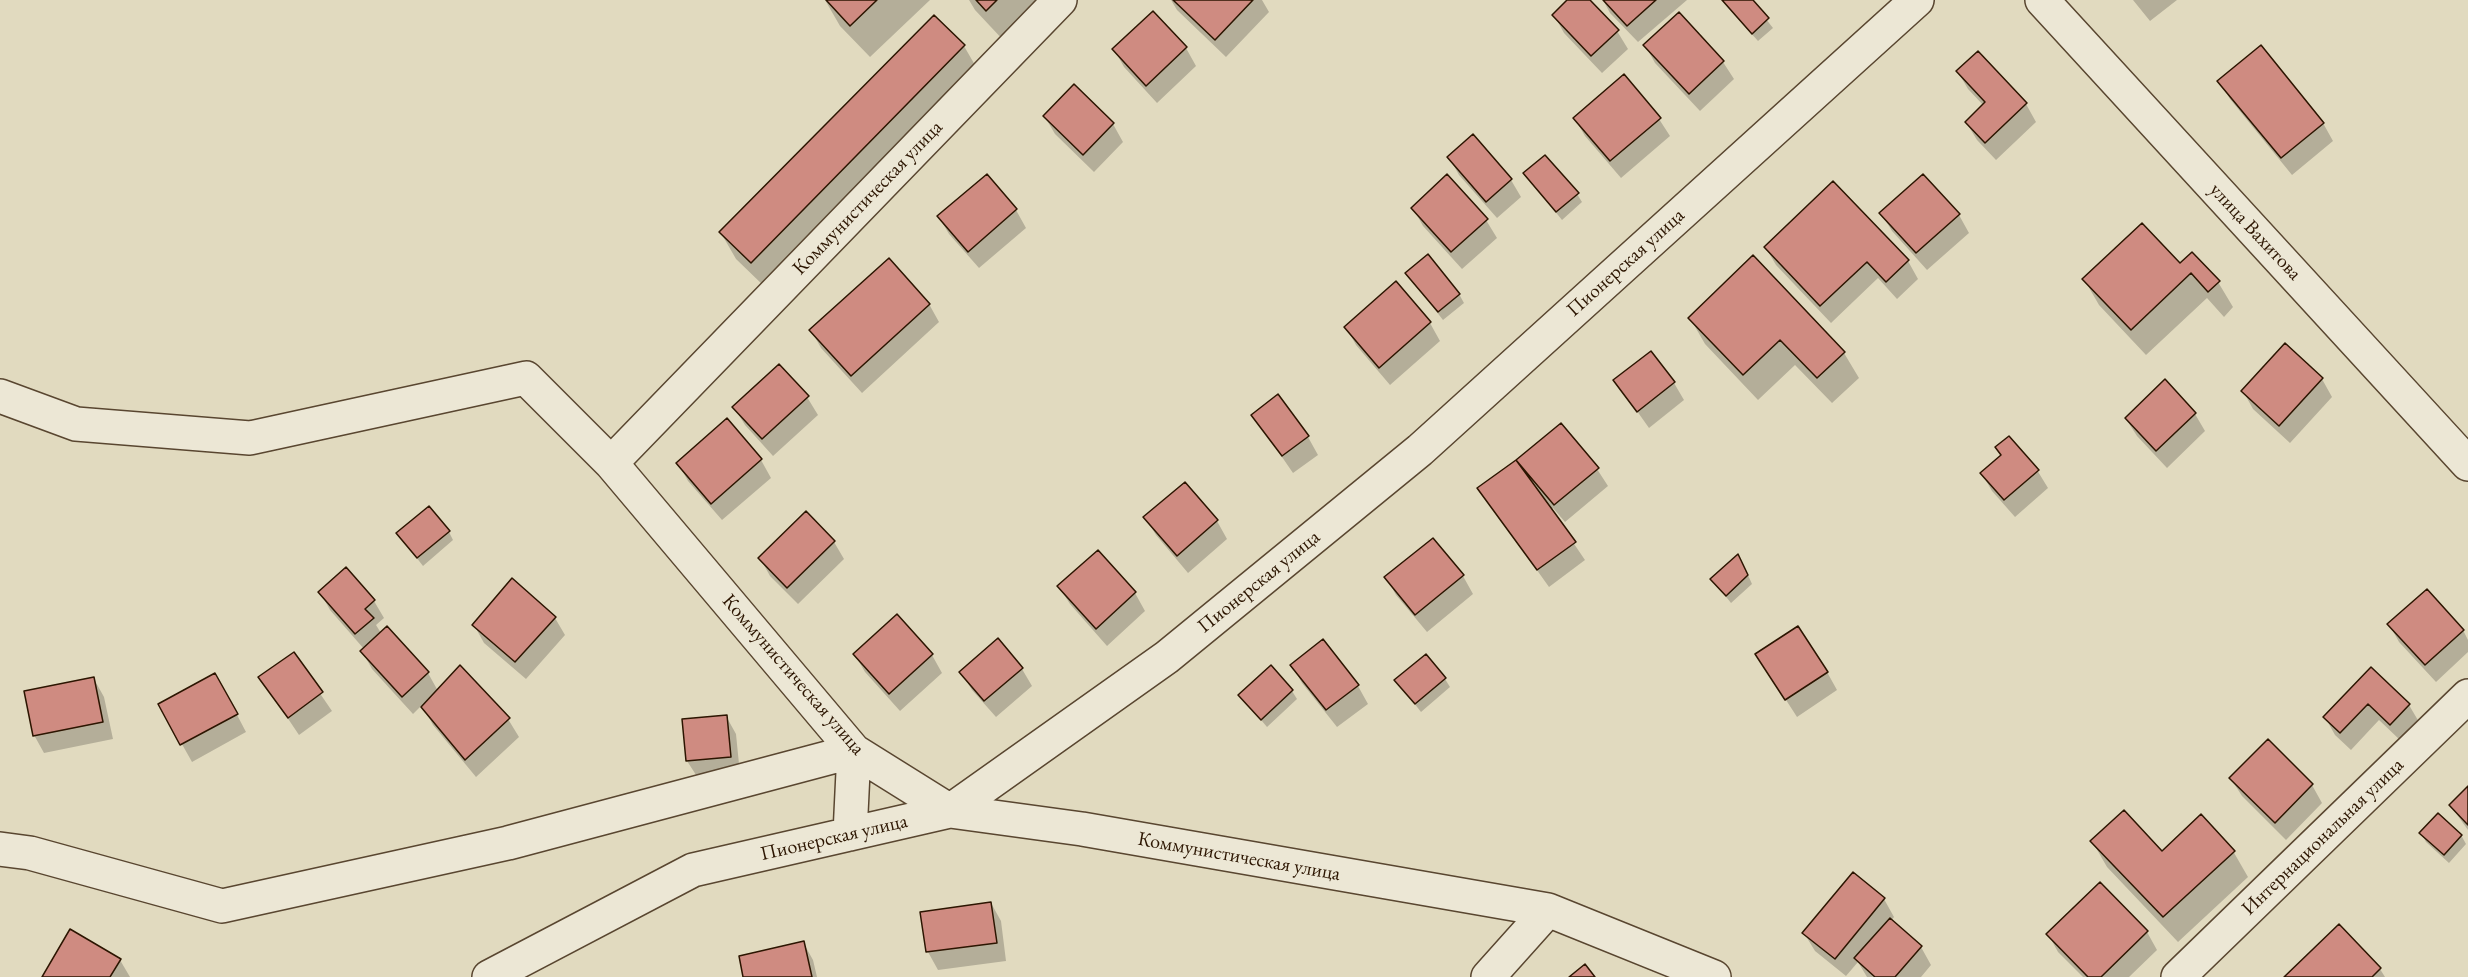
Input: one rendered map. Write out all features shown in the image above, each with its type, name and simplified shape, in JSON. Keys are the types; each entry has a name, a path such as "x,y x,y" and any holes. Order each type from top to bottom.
{"street":[{"name":"Коммунистическая улица","path":"1060,0 611,463 854,751 950,811 1082,829 1548,910 1714,977"},
{"name":"Пионерская улица","path":"489,977 693,870 950,811 1167,657 1420,450 1917,0"},
{"name":"улица Вахитова","path":"2042,0 2468,464"},
{"path":"0,396 76,424 250,438 526,378 611,463"},
{"name":"Интернациональная улица","path":"2178,977 2468,696"},
{"path":"0,849 30,853 222,906 508,843 854,751 850,834"},
{"path":"1488,977 1548,910"}],"building":[{"path":"826,0 877,0 850,26"},
{"path":"976,0 997,0 986,11"},
{"path":"1173,0 1253,0 1215,40"},
{"path":"1567,0 1590,0 1619,30 1591,56 1552,15"},
{"path":"1603,0 1656,0 1627,26"},
{"path":"1722,0 1753,0 1769,18 1752,34"},
{"path":"1153,11 1187,47 1146,86 1112,49"},
{"path":"1679,12 1724,61 1689,94 1643,45"},
{"path":"934,15 965,45 751,263 719,232"},
{"path":"2261,45 2324,123 2281,158 2217,81"},
{"path":"1978,51 2027,103 1985,143 1965,122 1985,102 1956,71"},
{"path":"1624,74 1661,118 1610,161 1573,118"},
{"path":"1074,84 1114,123 1083,155 1043,116"},
{"path":"1473,134 1512,179 1486,202 1447,157"},
{"path":"1545,155 1579,193 1556,212 1523,173"},
{"path":"987,174 1017,209 968,252 937,216"},
{"path":"1447,174 1488,219 1451,252 1411,208"},
{"path":"1923,174 1960,214 1916,253 1879,213"},
{"path":"1833,181 1909,260 1886,282 1867,262 1820,306 1764,247"},
{"path":"2142,223 2180,263 2192,252 2220,281 2208,292 2191,273 2131,330 2082,279"},
{"path":"1428,254 1460,294 1438,312 1405,273"},
{"path":"1753,255 1845,352 1817,378 1780,340 1743,375 1688,318"},
{"path":"889,258 930,304 851,376 809,330"},
{"path":"1396,281 1431,322 1379,368 1344,327"},
{"path":"2285,343 2323,378 2279,426 2241,391"},
{"path":"1651,351 1675,382 1637,412 1613,380"},
{"path":"779,364 809,396 762,439 732,407"},
{"path":"2165,379 2196,413 2156,451 2125,418"},
{"path":"1278,394 1309,436 1282,456 1251,415"},
{"path":"727,418 762,459 711,504 676,463"},
{"path":"1561,423 1599,468 1554,505 1516,460"},
{"path":"2009,436 2039,470 2004,500 1980,473 2001,455 1995,447"},
{"path":"1516,460 1576,542 1537,570 1477,488"},
{"path":"1185,482 1218,520 1177,556 1143,517"},
{"path":"429,506 450,531 417,558 396,533"},
{"path":"806,511 835,541 787,588 758,558"},
{"path":"1433,538 1464,575 1415,615 1384,577"},
{"path":"1098,550 1136,592 1096,629 1057,586"},
{"path":"1738,554 1748,575 1726,596 1710,579"},
{"path":"346,567 375,600 365,609 374,618 355,634 318,592"},
{"path":"512,578 556,617 515,662 472,625"},
{"path":"2427,589 2464,630 2425,665 2387,624"},
{"path":"897,614 933,654 889,694 853,654"},
{"path":"387,626 429,672 402,697 360,651"},
{"path":"1798,626 1828,672 1785,700 1755,654"},
{"path":"998,638 1023,668 984,701 959,672"},
{"path":"1323,639 1359,685 1326,710 1290,665"},
{"path":"294,652 323,692 288,718 258,677"},
{"path":"1426,654 1446,678 1415,704 1394,680"},
{"path":"460,665 510,718 465,760 421,707"},
{"path":"1271,665 1293,690 1261,720 1238,695"},
{"path":"2371,667 2410,704 2390,725 2368,704 2340,733 2323,717"},
{"path":"215,673 238,714 180,745 158,704"},
{"path":"94,677 103,722 33,736 24,691"},
{"path":"727,715 731,757 686,761 682,719"},
{"path":"2268,739 2313,784 2275,823 2229,778"},
{"path":"2468,786 2468,825 2449,805"},
{"path":"2124,810 2162,851 2201,814 2235,851 2163,917 2090,841"},
{"path":"2438,813 2462,835 2444,855 2419,833"},
{"path":"1853,872 1885,898 1835,959 1802,933"},
{"path":"2100,882 2148,931 2101,977 2088,977 2046,934"},
{"path":"991,902 997,943 926,952 920,912"},
{"path":"1890,918 1922,946 1895,977 1875,977 1854,958"},
{"path":"2339,924 2381,968 2372,977 2284,977"},
{"path":"70,929 121,959 110,977 42,977"},
{"path":"804,941 812,977 743,977 739,956"},
{"path":"1585,964 1595,977 1569,977"}]}
